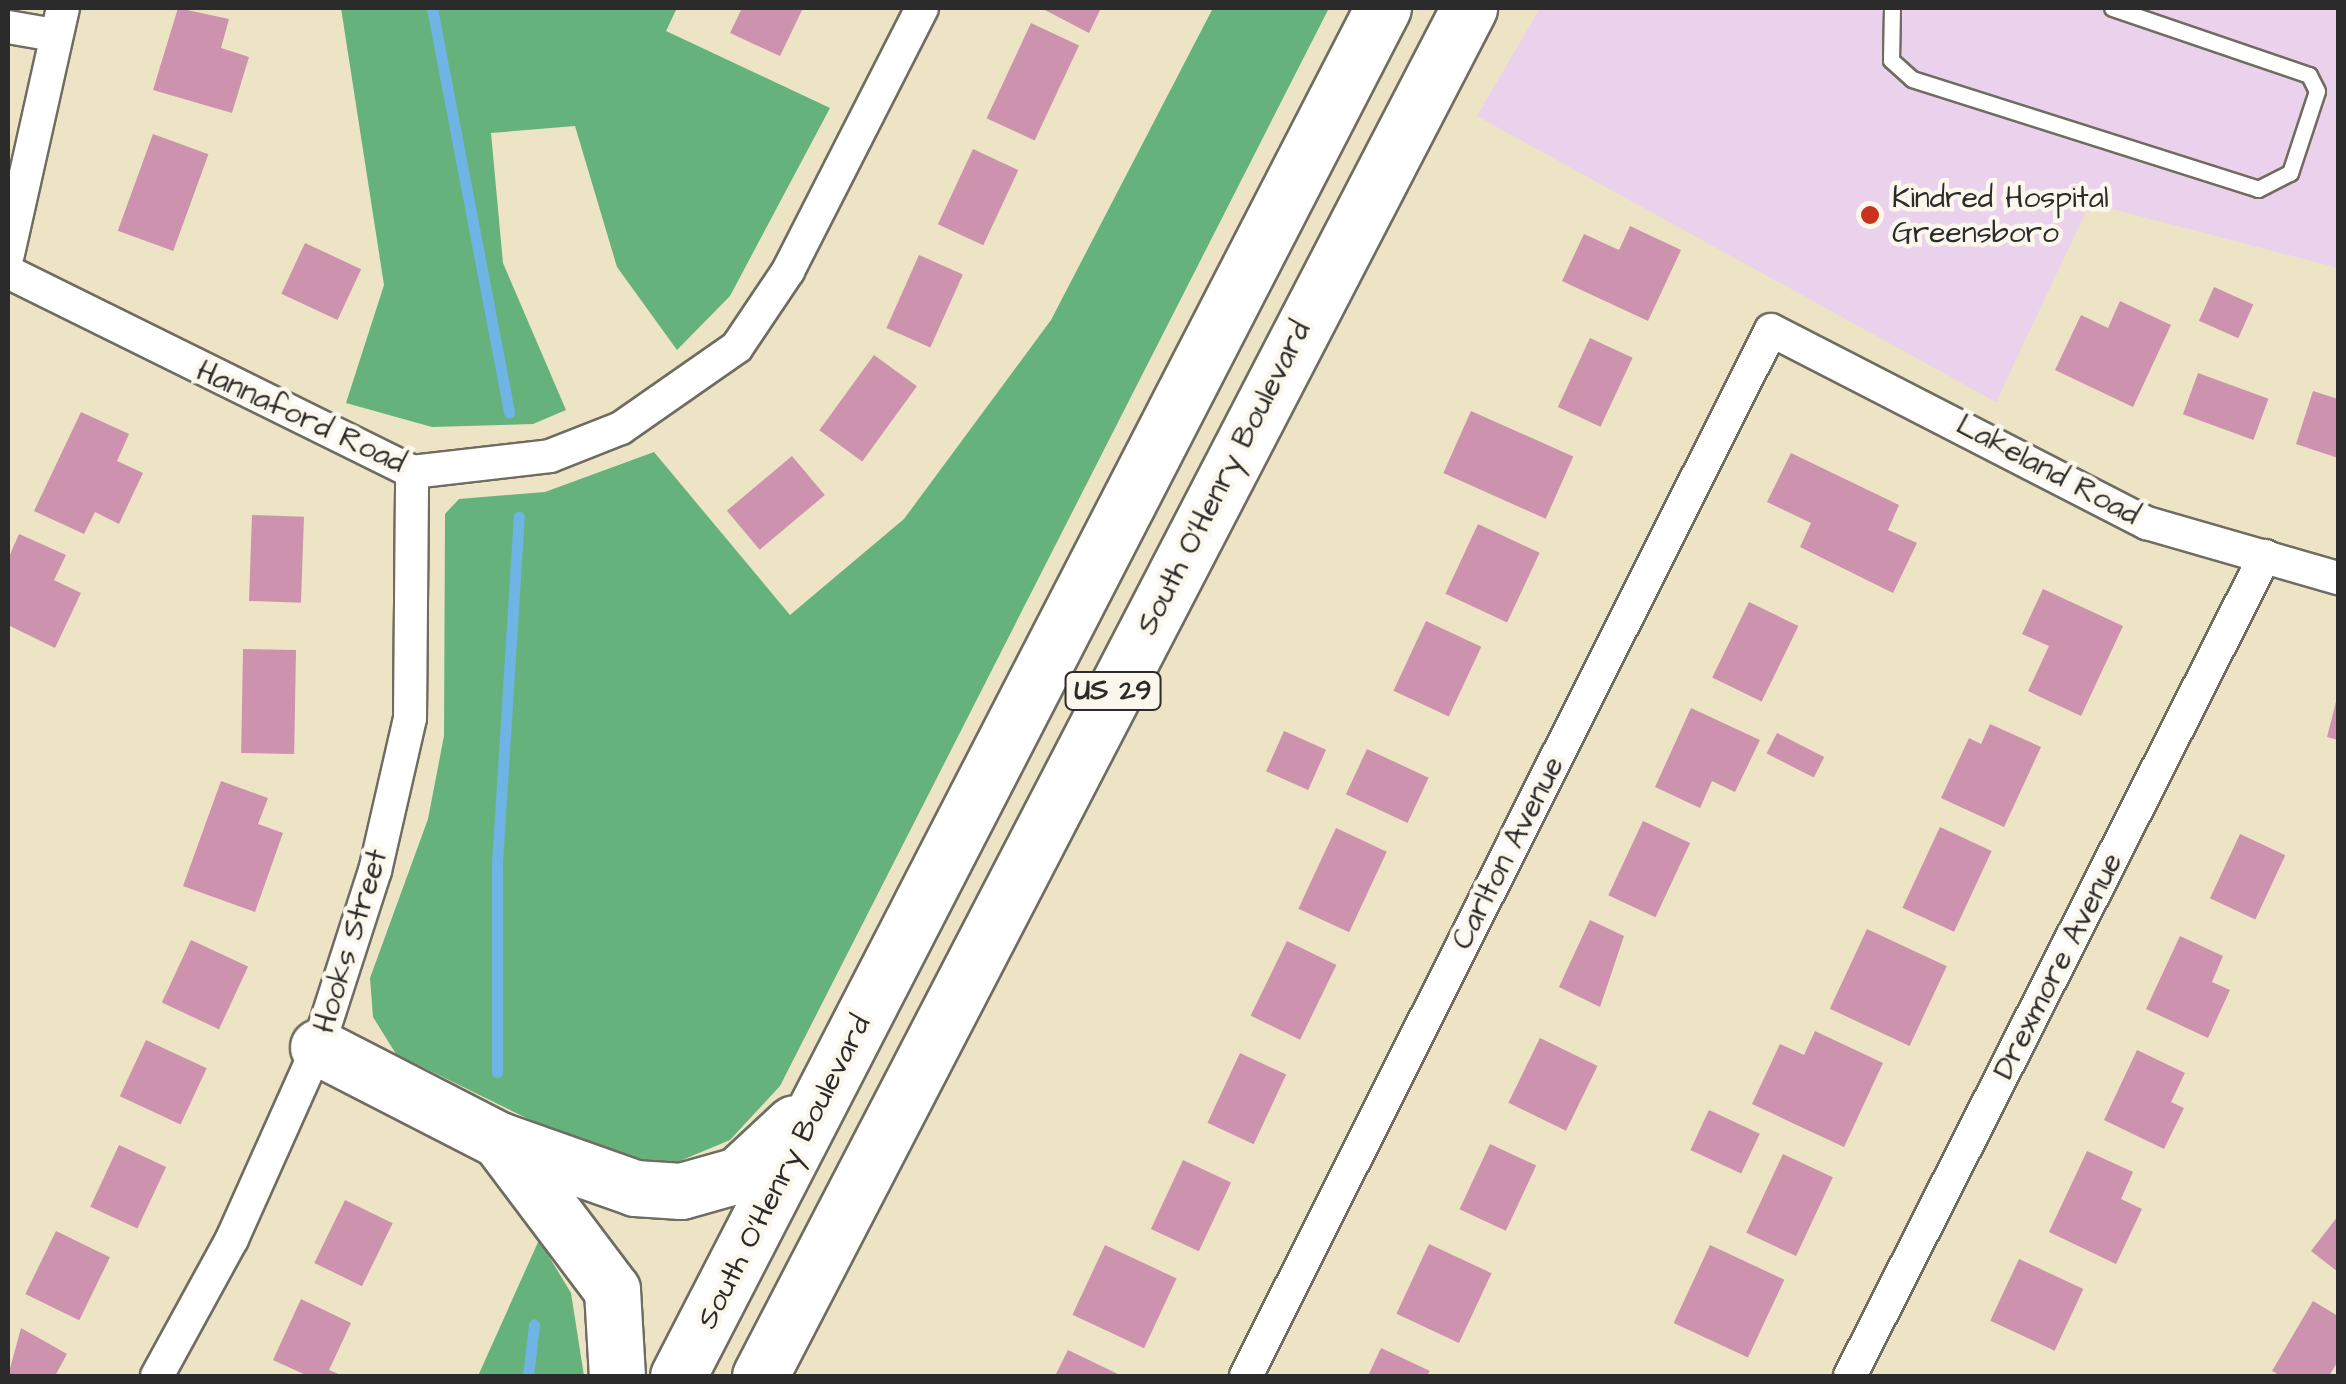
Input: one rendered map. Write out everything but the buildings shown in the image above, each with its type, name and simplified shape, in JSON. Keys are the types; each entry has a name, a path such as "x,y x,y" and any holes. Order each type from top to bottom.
{"highway":[{"name":"South O'Henry Boulevard","path":"678,1376 1383,8"},
{"name":"South O'Henry Boulevard","path":"760,1376 1470,8"},
{"path":"318,1047 499,1140 635,1188 681,1191 738,1175 767,1152 842,1061"},
{"path":"499,1140 612,1290 617,1376"}],"street":[{"name":"Hannaford Road","path":"8,272 412,472 550,456 621,428 736,347 788,271 922,8"},
{"path":"8,27 59,21 8,254"},
{"name":"Lakeland Road","path":"1770,330 2147,522 2338,578"},
{"name":"Carlton Avenue","path":"1246,1376 1770,330"},
{"name":"Hooks Street","path":"158,1376 232,1240 318,1047 376,871 410,718 412,472"},
{"name":"Drexmore Avenue","path":"1850,1376 2266,556"}],"lane":[{"path":"1892,8 1891,60 1912,79 2258,188 2290,173 2317,90 2309,76 2112,8"}],"shaded area":[{"name":"Kindred Hospital Greensboro","path":"1540,8 2338,8 2338,268 2090,203 1996,402 1477,116"}],"green space":[{"path":"341,8 677,8 666,31 830,108 730,296 677,350 617,267 575,126 491,133 503,263 566,410 533,424 432,427 346,403 384,285"},
{"path":"1213,8 1329,8 780,1086 730,1140 675,1163 618,1163 396,1054 373,1017 370,978 428,819 444,736 445,514 459,499 545,492 654,452 790,615 904,519 1051,320"},
{"path":"539,1240 571,1293 584,1376 478,1376"}],"waterway":[{"path":"432,8 509,413"},
{"path":"497,1072 497,863 519,517"},
{"path":"528,1376 534,1324"}],"place":[{"name":"Kindred Hospital Greensboro","path":"1870,215"}]}
